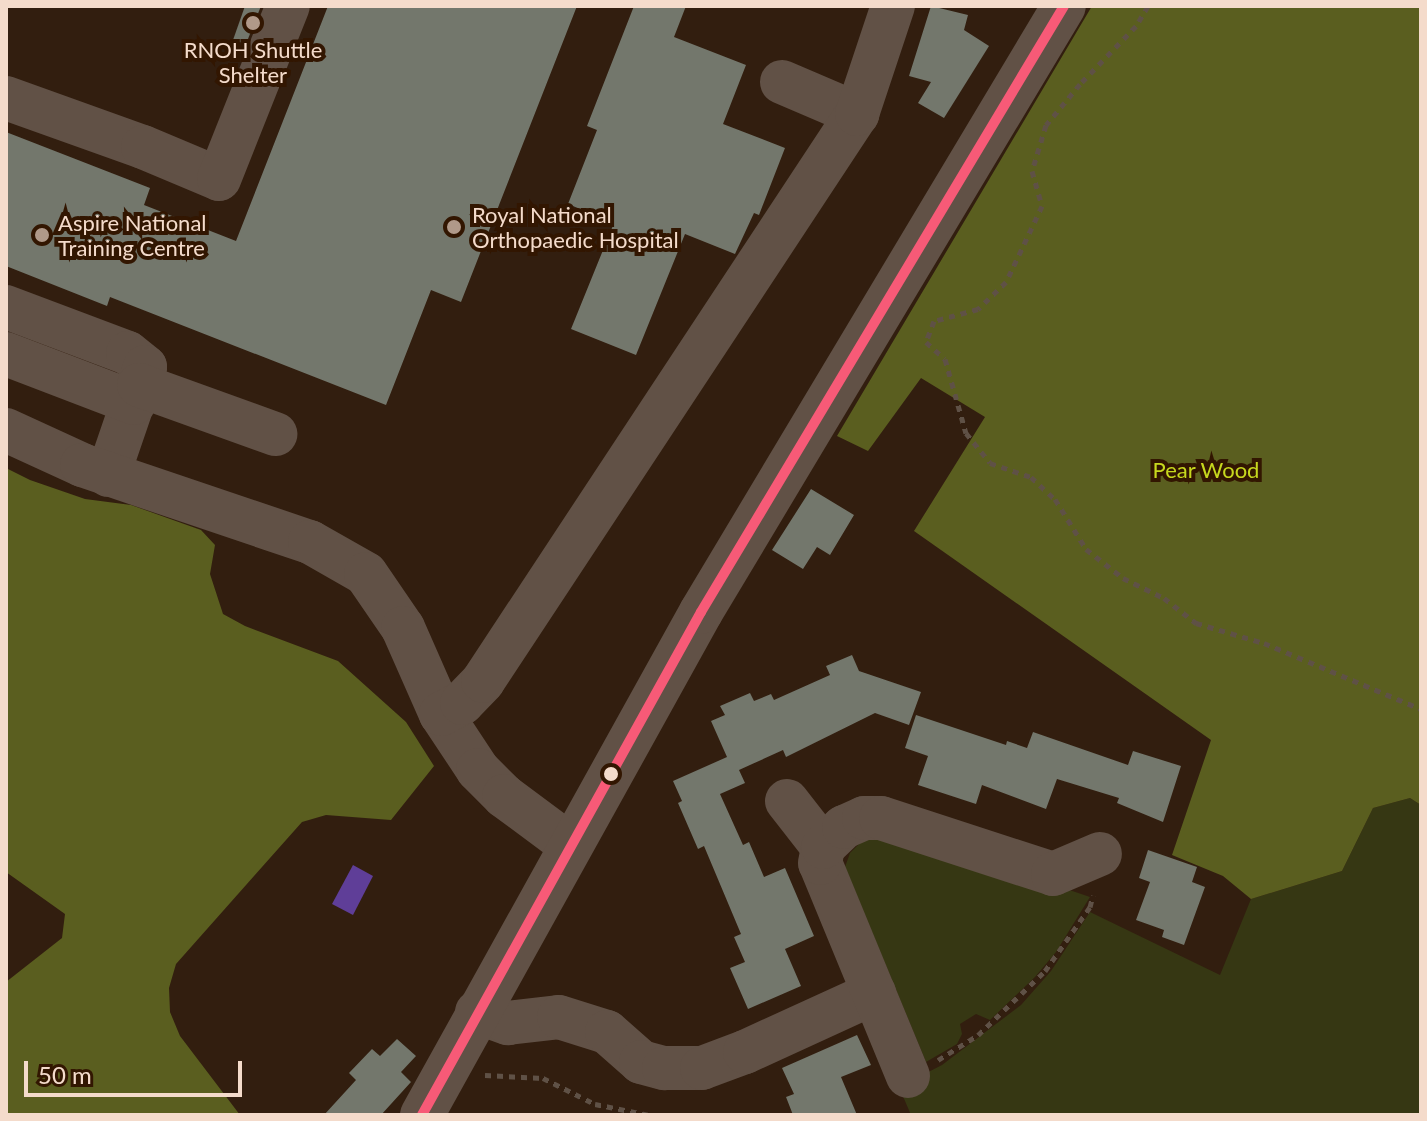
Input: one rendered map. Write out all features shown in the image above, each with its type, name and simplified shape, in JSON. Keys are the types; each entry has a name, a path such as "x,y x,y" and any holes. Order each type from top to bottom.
{"street":[{"path":"6,98 143,147 219,179 288,6"},
{"path":"441,714 462,703 483,681 857,114 893,6"},
{"path":"422,1115 701,612 1046,15"},
{"path":"782,82 857,114"},
{"path":"6,307 128,353 139,385 108,475"},
{"path":"6,354 139,385 275,434"},
{"path":"6,430 108,475 310,542 366,574 403,628 441,714 478,770 504,796 570,845"},
{"path":"787,801 823,847"},
{"path":"908,1076 820,863 823,847 844,827 864,818 881,818 1053,874 1092,857"},
{"path":"477,1012 508,1023 559,1017 607,1032 641,1062 664,1068 702,1068 745,1052 874,993"}],"path":[{"path":"1148,6 1136,26 1046,125 1032,171 1042,206 1006,282 978,309 934,321 926,342 945,359 966,433 990,463 1031,477 1055,499 1086,549 1123,578 1164,598 1196,623 1264,643 1421,709"},
{"path":"908,1076 978,1035 1045,971 1090,907 1095,887 1092,857"},
{"path":"449,1066 483,1075 543,1078 595,1104 649,1115"}],"shaded area":[{"path":"1410,798 1421,805 1421,1115 911,1115 899,1087 942,1065 1021,1005 1051,971 1090,912 1220,975 1251,899 1342,871 1373,808"},
{"path":"900,832 1090,897 1056,952 1035,977 990,1020 976,1014 960,1024 962,1034 957,1044 926,1062 845,867 850,853 866,837"},
{"path":"353,865 373,876 353,915 332,904"}],"green space":[{"name":"Pear Wood","path":"1092,6 1421,6 1421,805 1410,798 1373,808 1342,871 1251,899 1223,876 1172,855 1211,740 914,531 985,417 921,378 868,451 837,436"},
{"path":"6,468 30,480 85,499 131,505 201,530 215,545 210,574 223,614 245,626 338,661 406,722 434,766 391,820 326,815 302,822 176,964 169,988 170,1012 180,1036 240,1115 6,1115 6,982 62,938 65,914 6,872"}],"building":[{"path":"245,6 261,6 246,44 233,40"},
{"path":"328,6 577,6 461,302 431,290 386,405 110,297 107,306 6,266 6,132 150,188 144,205 236,241"},
{"path":"634,6 686,6 674,37 746,65 723,124 785,148 759,215 754,213 735,254 685,234 636,355 571,329 614,223 568,204 597,130 587,126"},
{"path":"931,6 968,15 964,30 989,46 944,118 918,103 931,82 909,76"},
{"path":"811,489 854,515 830,555 817,547 803,569 772,550"},
{"path":"852,655 859,671 921,692 909,725 875,713 786,757 783,750 739,770 745,783 720,794 743,845 749,842 764,877 785,868 814,936 785,949 801,986 748,1009 730,968 745,962 734,937 741,934 704,846 698,849 678,803 682,801 673,781 727,757 711,721 725,715 720,706 750,693 754,701 771,694 774,700 830,675 826,666"},
{"path":"916,715 1006,745 1007,741 1027,748 1033,732 1128,765 1133,751 1181,766 1163,822 1117,803 1119,798 1057,779 1046,809 982,785 976,804 918,785 928,756 905,748"},
{"path":"1148,850 1197,867 1192,882 1205,887 1184,945 1162,937 1164,930 1136,920 1150,882 1139,878"},
{"path":"857,1035 871,1065 841,1077 857,1115 793,1115 786,1097 794,1094 782,1068"},
{"path":"397,1039 416,1056 401,1072 411,1082 381,1115 324,1115 356,1080 349,1073 372,1049 380,1056"}],"transit line":[{"path":"422,1115 701,612 1064,6"}],"place":[{"name":"RNOH Shuttle Shelter","path":"253,23"},
{"name":"Royal National Orthopaedic Hospital","path":"454,227"},
{"name":"Aspire National Training Centre","path":"42,235"}]}
